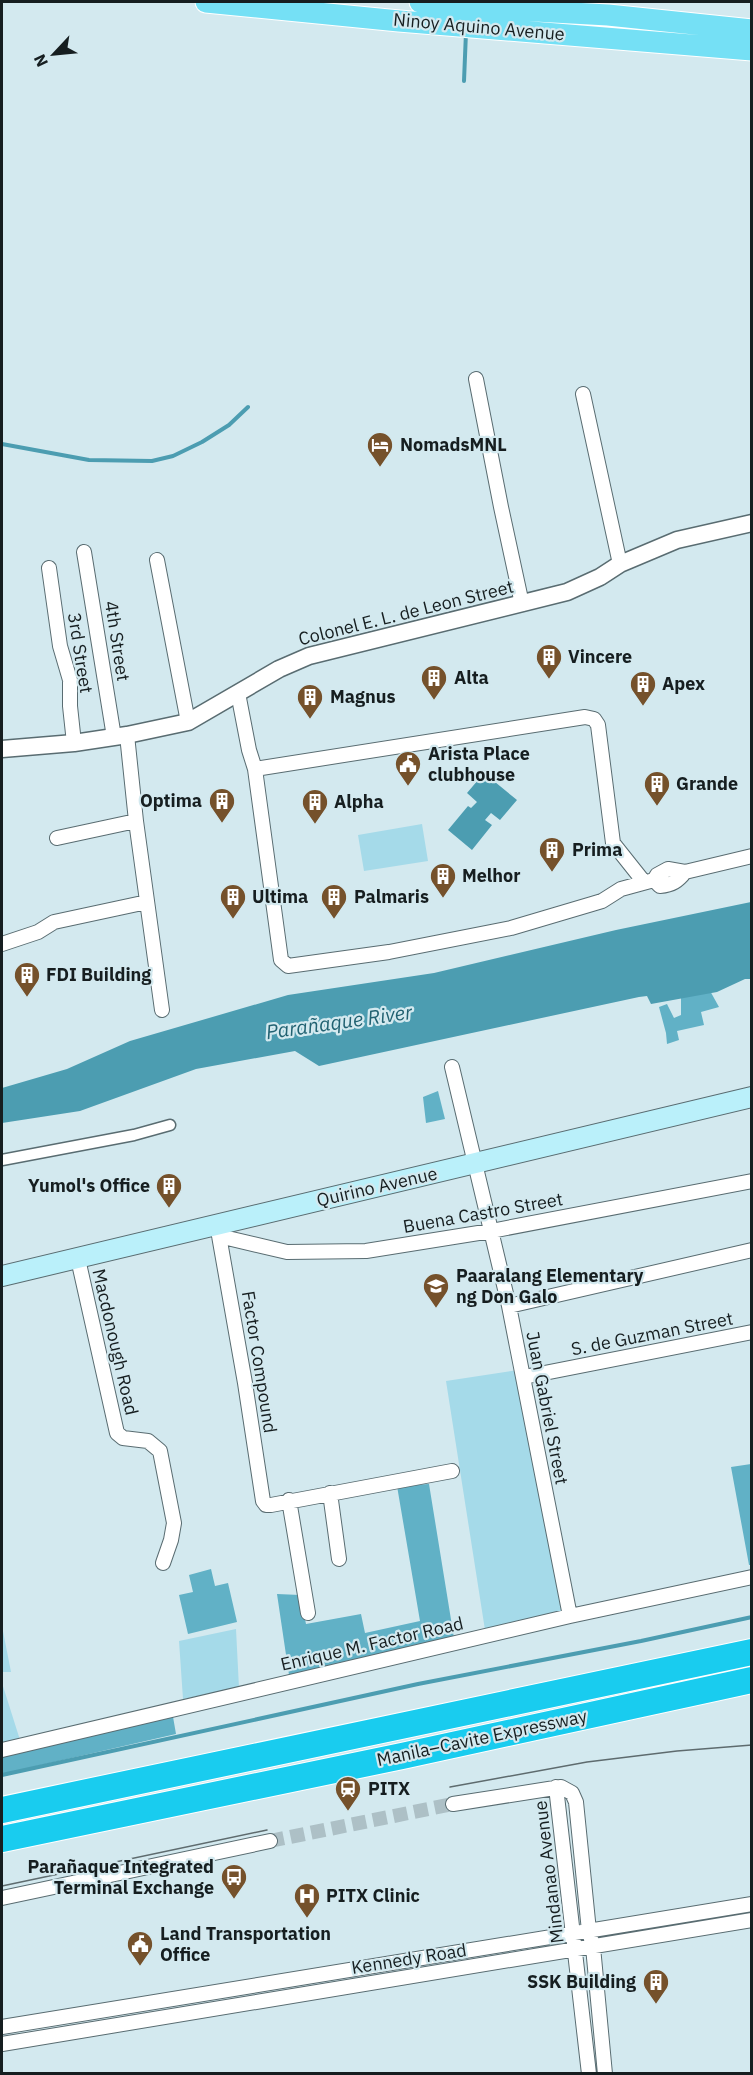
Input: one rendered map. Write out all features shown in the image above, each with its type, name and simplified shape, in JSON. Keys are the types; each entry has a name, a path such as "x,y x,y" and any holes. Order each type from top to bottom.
{"highway":[{"name":"Manila–Cavite Expressway","path":"2,1810 752,1652"},
{"name":"Manila–Cavite Expressway","path":"2,1839 752,1680"}],"main road":[{"name":"Ninoy Aquino Avenue","path":"206,2 481,17 752,50"},
{"name":"Ninoy Aquino Avenue","path":"420,2 452,15"},
{"name":"Ninoy Aquino Avenue","path":"481,17 608,15 752,30"},
{"name":"Quirino Avenue","path":"2,1276 218,1230 474,1164 752,1097"}],"street":[{"path":"476,379 522,604"},
{"path":"583,394 620,564"},
{"name":"Colonel E. L. de Leon Street","path":"2,749 74,743 188,722 279,669 309,656 567,592 600,577 620,564 677,540 752,523"},
{"name":"4th Street","path":"84,552 136,821 162,1010"},
{"path":"157,560 188,722"},
{"name":"3rd Street","path":"49,568 60,646 70,680 74,743"},
{"path":"238,693 255,769 281,960 288,966 389,952 511,928 602,901 621,889 649,881"},
{"path":"255,769 585,717 594,719 598,725 613,843 649,881 660,885 670,885 678,881 685,872 752,856"},
{"path":"57,838 136,821"},
{"path":"2,944 38,932 54,922 147,902"},
{"name":"Juan Gabriel Street","path":"452,1067 509,1306 570,1616"},
{"path":"2,1160 134,1135 170,1125"},
{"name":"Buena Castro Street","path":"218,1230 287,1252 366,1251 491,1231 752,1181"},
{"name":"Factor Compound","path":"218,1230 245,1383 262,1501 271,1505 289,1500"},
{"path":"509,1306 752,1250"},
{"name":"Macdonough Road","path":"78,1258 117,1433 123,1438 148,1441 160,1451 174,1523 163,1563"},
{"name":"S. de Guzman Street","path":"524,1377 752,1332"},
{"path":"308,1612 289,1500 452,1471"},
{"path":"330,1493 339,1559"},
{"name":"Enrique M. Factor Road","path":"2,1750 570,1616 752,1577"},
{"path":"453,1804 556,1787"},
{"name":"Mindanao Avenue","path":"589,2073 556,1787 565,1788 575,1797 605,2073"},
{"path":"2,1898 270,1841"},
{"name":"Kennedy Road","path":"2,2027 752,1904"},
{"name":"Kennedy Road","path":"2,2044 752,1920"},
{"path":"418,1959 421,1976"},
{"path":"283,1981 285,1998"}],"shaded area":[{"path":"422,824 428,861 364,871 358,835"},
{"path":"709,989 719,1007 701,1012 704,1025 677,1031 679,1040 667,1044 659,1007 667,1004 674,1018 681,1015 681,997"},
{"path":"438,1091 445,1119 426,1123 423,1097"},
{"path":"518,1370 563,1613 485,1630 446,1381"},
{"path":"751,1464 752,1565 749,1565 731,1467"},
{"path":"429,1484 454,1638 289,1675 277,1594 300,1595 306,1624 361,1614 365,1633 420,1621 397,1486"},
{"path":"211,1569 215,1586 228,1583 237,1622 188,1634 179,1595 193,1592 189,1575"},
{"path":"2,1626 11,1672 2,1672"},
{"path":"236,1629 239,1688 183,1699 179,1641"},
{"path":"2,1683 20,1740 2,1744"},
{"path":"172,1711 176,1734 2,1774 2,1754"}],"water":[{"path":"484,773 517,800 500,820 491,813 485,820 492,825 472,850 448,830 468,806 471,808 477,802 467,793"},
{"name":"Parañaque River","path":"751,902 751,979 745,979 717,992 651,1004 647,996 639,997 319,1066 295,1051 196,1069 80,1111 2,1123 2,1088 67,1069 130,1041 288,995 434,973 616,930"}],"waterway":[{"path":"464,81 466,32"},
{"path":"2,444 89,460 152,461 173,456 202,442 229,425 248,407"},
{"path":"2,1775 418,1684 752,1617"}],"tunnel":[{"path":"270,1841 453,1804"}],"tram line":[{"path":"450,1787 587,1762 752,1745"},
{"path":"2,1886 267,1830"}],"place":[{"name":"NomadsMNL","path":"380,468"},
{"name":"Vincere","path":"549,680"},
{"name":"Alta","path":"434,701"},
{"name":"Apex","path":"643,707"},
{"name":"Magnus","path":"310,720"},
{"name":"Arista Place clubhouse","path":"408,787"},
{"name":"Grande","path":"657,807"},
{"name":"Optima","path":"222,824"},
{"name":"Alpha","path":"315,825"},
{"name":"Prima","path":"552,873"},
{"name":"Melhor","path":"443,899"},
{"name":"Ultima","path":"233,920"},
{"name":"Palmaris","path":"334,920"},
{"name":"FDI Building","path":"27,998"},
{"name":"Yumol's Office","path":"169,1209"},
{"name":"Paaralang Elementary ng Don Galo","path":"436,1309"},
{"name":"PITX","path":"348,1812"},
{"name":"Parañaque Integrated Terminal Exchange","path":"234,1900"},
{"name":"PITX Clinic","path":"307,1919"},
{"name":"Land Transportation Office","path":"140,1967"},
{"name":"SSK Building","path":"656,2005"}]}
